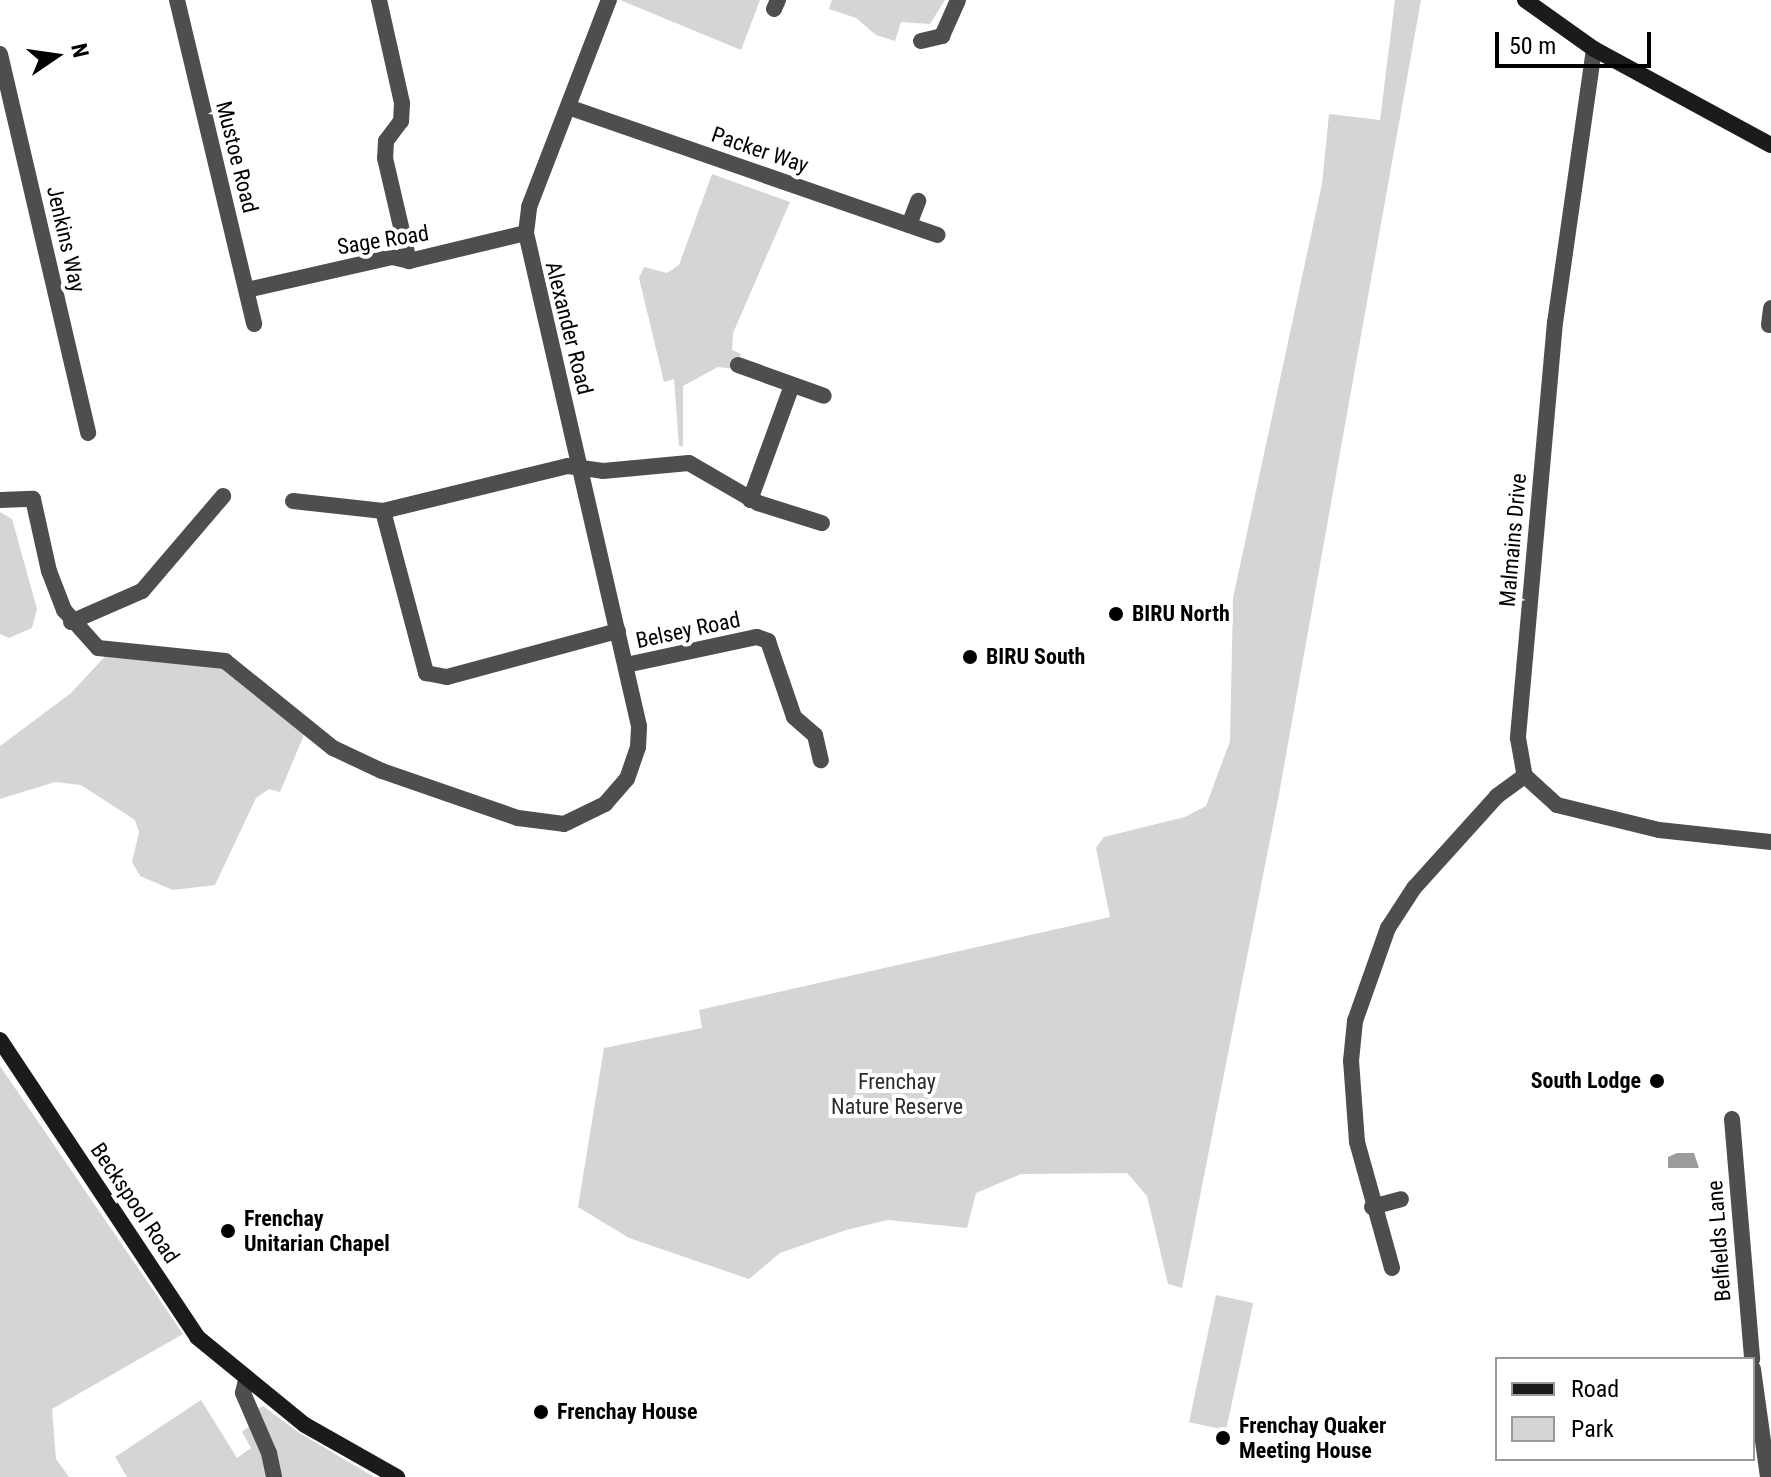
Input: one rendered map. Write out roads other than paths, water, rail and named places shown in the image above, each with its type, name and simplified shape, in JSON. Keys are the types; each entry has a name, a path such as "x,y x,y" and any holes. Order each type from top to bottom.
{"street":[{"name":"Mustoe Road","path":"177,0 254,324"},
{"path":"379,0 402,103 401,121 386,141 385,158 409,261"},
{"name":"Alexander Road","path":"71,622 98,648 120,654 225,661 333,748 464,801 550,824 587,815 627,779 638,747 639,726 526,233 529,207 609,0"},
{"path":"921,41 942,36 958,0"},
{"path":"1525,0 1594,49 1771,145"},
{"name":"Malmains Drive","path":"1525,776 1518,738 1555,322 1594,49"},
{"name":"Jenkins Way","path":"0,54 88,433"},
{"name":"Packer Way","path":"568,107 937,235"},
{"path":"909,225 918,201"},
{"name":"Sage Road","path":"247,290 392,257 409,261 526,233"},
{"path":"738,365 824,396"},
{"path":"750,500 792,385"},
{"path":"293,501 383,511 568,466 582,469 689,463 750,500 822,523"},
{"path":"0,500 33,499 49,571 71,622 142,591 223,496"},
{"path":"383,511 426,673 447,677 618,631"},
{"name":"Belsey Road","path":"627,670 757,637 768,641 794,717 815,735 821,760"},
{"path":"1392,1268 1372,1207 1357,1142 1351,1061 1355,1021 1368,973 1414,888 1497,796 1525,776 1557,805 1659,830 1771,842"},
{"name":"Beckspool Road","path":"0,1040 197,1337 305,1425 397,1477"},
{"name":"Belfields Lane","path":"1732,1119 1752,1357"},
{"path":"1372,1207 1401,1199"},
{"path":"246,1380 243,1393 269,1453 274,1477"},
{"path":"1755,1383 1768,1477"}],"place":[{"name":"BIRU North","path":"1116,614"},
{"name":"BIRU South","path":"970,657"},
{"name":"South Lodge","path":"1657,1081"},
{"name":"Frenchay Unitarian Chapel","path":"228,1231"},
{"name":"Frenchay House","path":"541,1412"},
{"name":"Frenchay Quaker Meeting House","path":"1223,1438"}],"park label":[{"name":"Frenchay Nature Reserve","path":"897,1094"}]}
